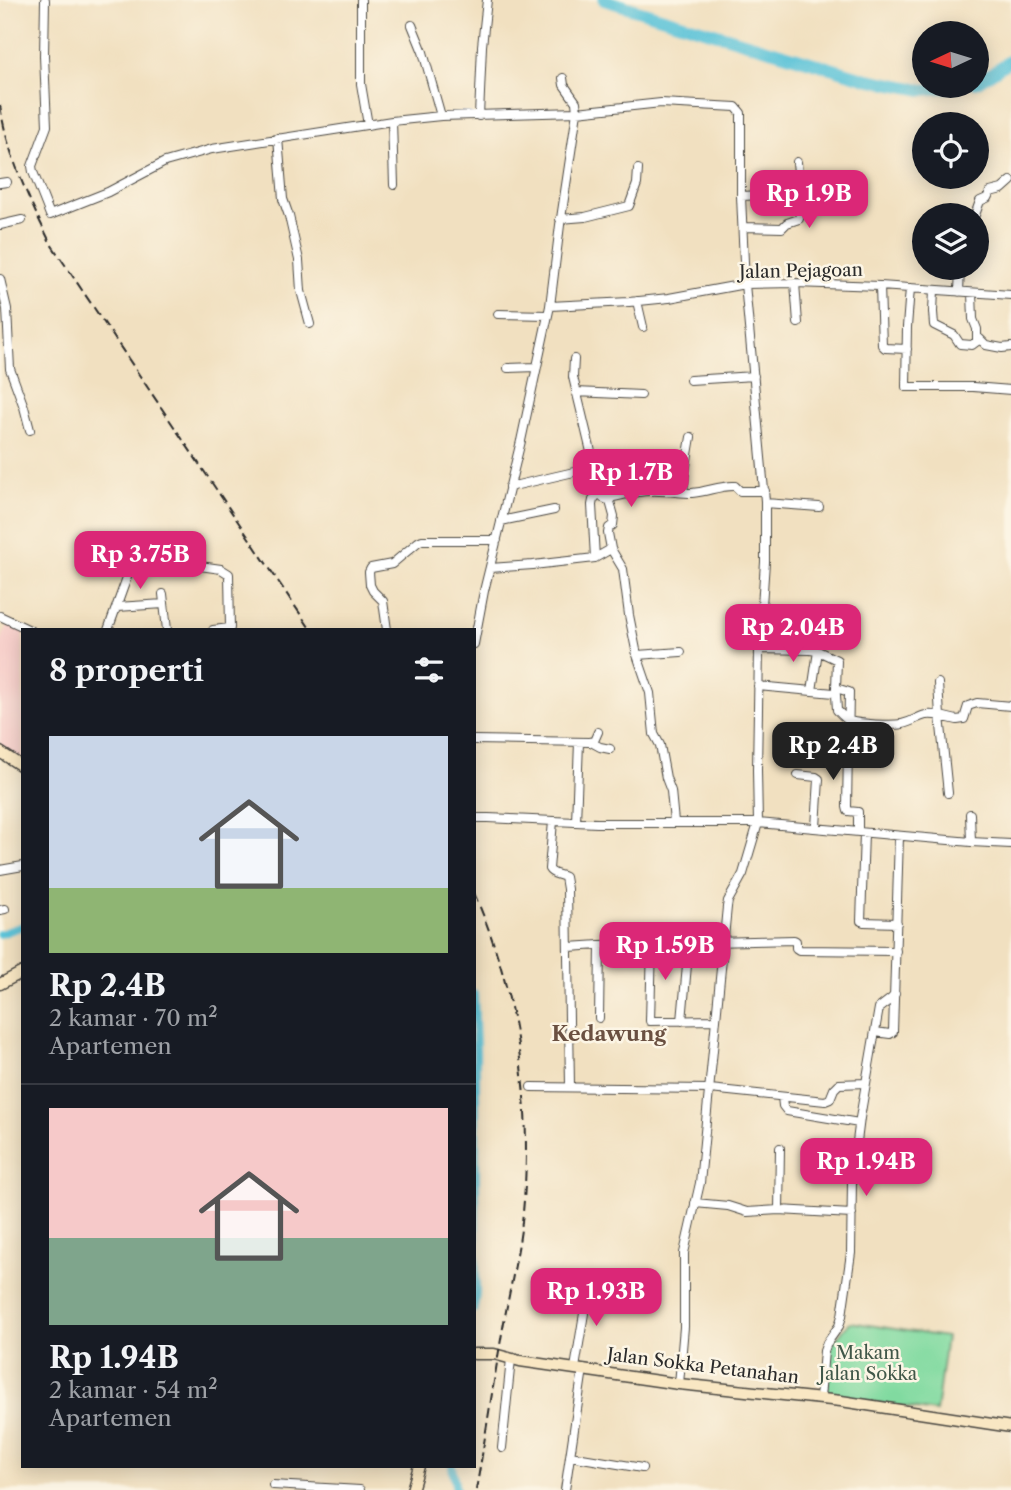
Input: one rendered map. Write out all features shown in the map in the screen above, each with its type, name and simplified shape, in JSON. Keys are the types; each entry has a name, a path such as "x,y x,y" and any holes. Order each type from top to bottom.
{"street":[{"path":"45,0 47,126 32,166 50,215 108,192 176,158 278,138 441,116 577,112 661,103 736,107 740,110 745,284 765,491 765,562 758,686 758,823 743,874 727,904 700,1183 684,1253 684,1327 679,1384"},
{"path":"361,0 361,84 368,125"},
{"path":"479,116 487,0"},
{"path":"412,25 423,52 441,116"},
{"path":"476,634 549,311 577,112 576,102 564,85 563,78"},
{"path":"393,121 394,185"},
{"path":"278,138 283,199 299,260 301,290 310,324"},
{"path":"743,227 782,228 799,219 801,206 797,162"},
{"path":"561,219 629,206 637,184 638,169"},
{"path":"979,203 990,192 1002,189 1011,181"},
{"path":"741,196 764,195"},
{"path":"0,225 22,219"},
{"path":"0,279 8,309 10,369 30,430"},
{"path":"959,292 960,280"},
{"path":"795,283 798,323"},
{"name":"Jalan Pejagoan","path":"498,314 669,298 745,284 880,286 1011,295"},
{"path":"880,286 882,345 885,348 906,349"},
{"path":"910,288 906,387 1011,390"},
{"path":"934,290 934,325 954,335 960,344 972,345 978,340"},
{"path":"972,293 973,319 978,340"},
{"path":"637,301 643,327"},
{"path":"978,340 982,340 986,345 1011,347"},
{"path":"574,359 573,377 591,445 593,464 590,470"},
{"path":"508,368 537,367"},
{"path":"690,380 754,376"},
{"path":"576,392 641,395"},
{"path":"683,492 691,437"},
{"path":"590,470 601,497 605,499 642,492 704,491 733,485 740,491 765,491"},
{"path":"509,487 590,470"},
{"path":"595,558 592,505 599,493"},
{"path":"609,498 614,516 608,533 611,549 623,569 637,655 650,693 654,736 662,753 672,797 674,822"},
{"path":"765,503 819,507"},
{"path":"501,521 554,510"},
{"path":"387,628 383,601 371,587 371,568 391,564 422,540 496,540"},
{"path":"489,568 595,558 611,549"},
{"path":"200,566 221,569 229,574 230,628"},
{"path":"109,628 130,569"},
{"path":"117,607 164,599 167,628"},
{"path":"0,616 26,628"},
{"path":"759,649 818,651 837,660 836,688 849,692 847,808 848,811 858,812 861,832 861,921 897,923"},
{"path":"812,691 818,651"},
{"path":"637,655 681,652"},
{"path":"938,683 948,793"},
{"path":"758,686 835,694 836,710 850,720 889,725 901,724 924,715 961,721 968,706 977,703 1011,706"},
{"path":"591,742 598,732"},
{"path":"476,740 591,742 610,749"},
{"path":"576,822 579,742"},
{"path":"0,752 21,766"},
{"path":"798,775 819,779 816,827"},
{"path":"970,814 971,842"},
{"path":"476,818 576,822 758,823 1011,844"},
{"path":"553,821 549,869 565,877 569,947 570,1086"},
{"path":"875,1032 892,1032 899,836"},
{"path":"0,870 21,866"},
{"path":"569,947 794,940 799,950 896,951"},
{"path":"681,1021 689,943"},
{"path":"652,944 650,1021 716,1020"},
{"path":"599,1018 600,945"},
{"path":"0,984 21,973"},
{"path":"820,1398 825,1346 839,1326 842,1315 851,1253 852,1181 879,1008 895,994"},
{"path":"531,1087 710,1089 825,1101 830,1099 839,1084 866,1083"},
{"path":"782,1097 787,1111 859,1123"},
{"path":"779,1210 780,1148"},
{"path":"695,1203 728,1206 747,1212 779,1210 852,1214"},
{"path":"565,1490 589,1283"},
{"name":"Jalan Sokka Petanahan","path":"477,1354 494,1354 511,1359 679,1384 820,1398 1011,1427"},
{"path":"502,1448 511,1359"},
{"path":"570,1456 642,1468"},
{"path":"412,1490 418,1468"},
{"path":"273,1485 360,1490"}],"shaded area":[{"path":"10,620 21,628 21,763 0,749 0,642"}],"green space":[{"name":"Makam Jalan Sokka","path":"850,1322 946,1337 936,1412 827,1395 831,1346"}],"waterway":[{"path":"604,0 867,79 912,88"},
{"path":"989,74 1011,60"},
{"path":"0,934 21,927"},
{"path":"476,1052 476,1293"},
{"path":"452,1468 456,1490"}],"railway":[{"path":"0,105 13,159 51,244 310,628"},
{"path":"476,898 502,972 512,1013 524,1096 526,1138 522,1222 476,1490"}],"district":[{"name":"Kedawung","path":"609,1034"}]}
